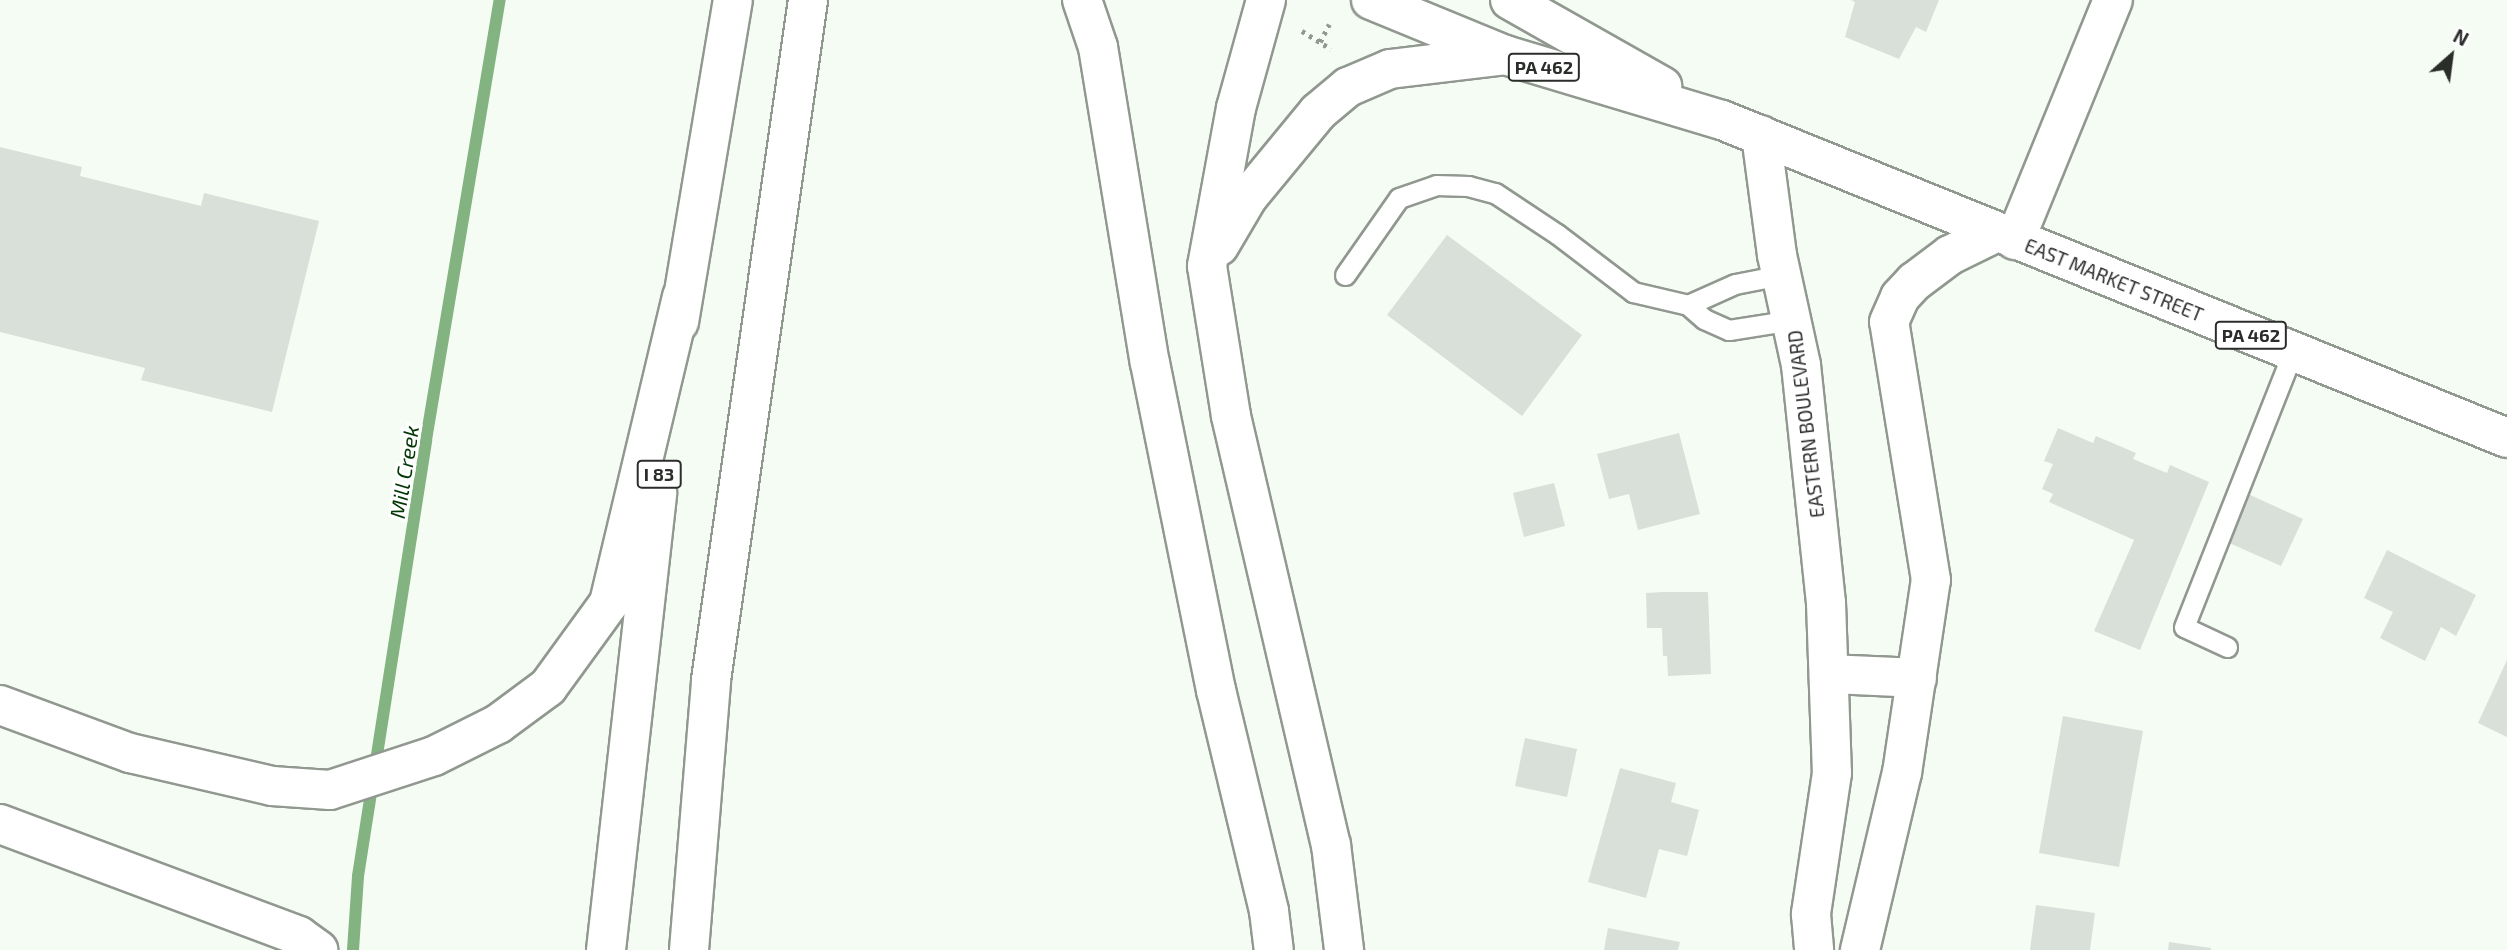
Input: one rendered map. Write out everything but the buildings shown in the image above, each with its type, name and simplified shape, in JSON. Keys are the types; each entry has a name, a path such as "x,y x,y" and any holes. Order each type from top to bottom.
{"main road":[{"name":"I 83","path":"606,950 651,536 682,297 733,0"},
{"path":"689,950 711,680 808,0"},
{"path":"1082,0 1098,47 1150,363 1216,690 1269,911 1274,950"},
{"path":"1266,0 1236,108 1207,266 1231,416 1331,845 1344,950"},
{"name":"EAST MARKET STREET","path":"1371,0 1505,55 1722,120 1761,135 2005,237 2507,438"},
{"name":"EAST MARKET STREET","path":"1510,0 1722,120"},
{"path":"1860,950 1902,774 1931,580 1889,322 1899,297 1950,255 2005,237 2113,0"},
{"path":"1207,266 1248,197 1318,112 1348,87 1390,69 1505,55"},
{"name":"EASTERN BOULEVARD","path":"1761,135 1781,275 1801,365 1825,590 1832,773 1811,914 1814,950"},
{"path":"0,705 130,753 272,786 330,790 434,756 498,724 548,687 609,603 682,297"},
{"path":"1829,674 1917,678"},
{"path":"0,824 308,943"}],"lane":[{"path":"1345,275 1399,198 1436,185 1468,187 1494,193 1557,234 1633,292 1688,305 1704,319 1729,330 1793,320"},
{"path":"1688,305 1735,284 1781,275"},
{"path":"2227,647 2185,627 2293,352"}],"path":[{"path":"1320,42 1329,24"},
{"path":"1302,31 1343,57"}],"waterway":[{"name":"Mill Creek","path":"353,950 358,876 426,440 500,0"}]}
